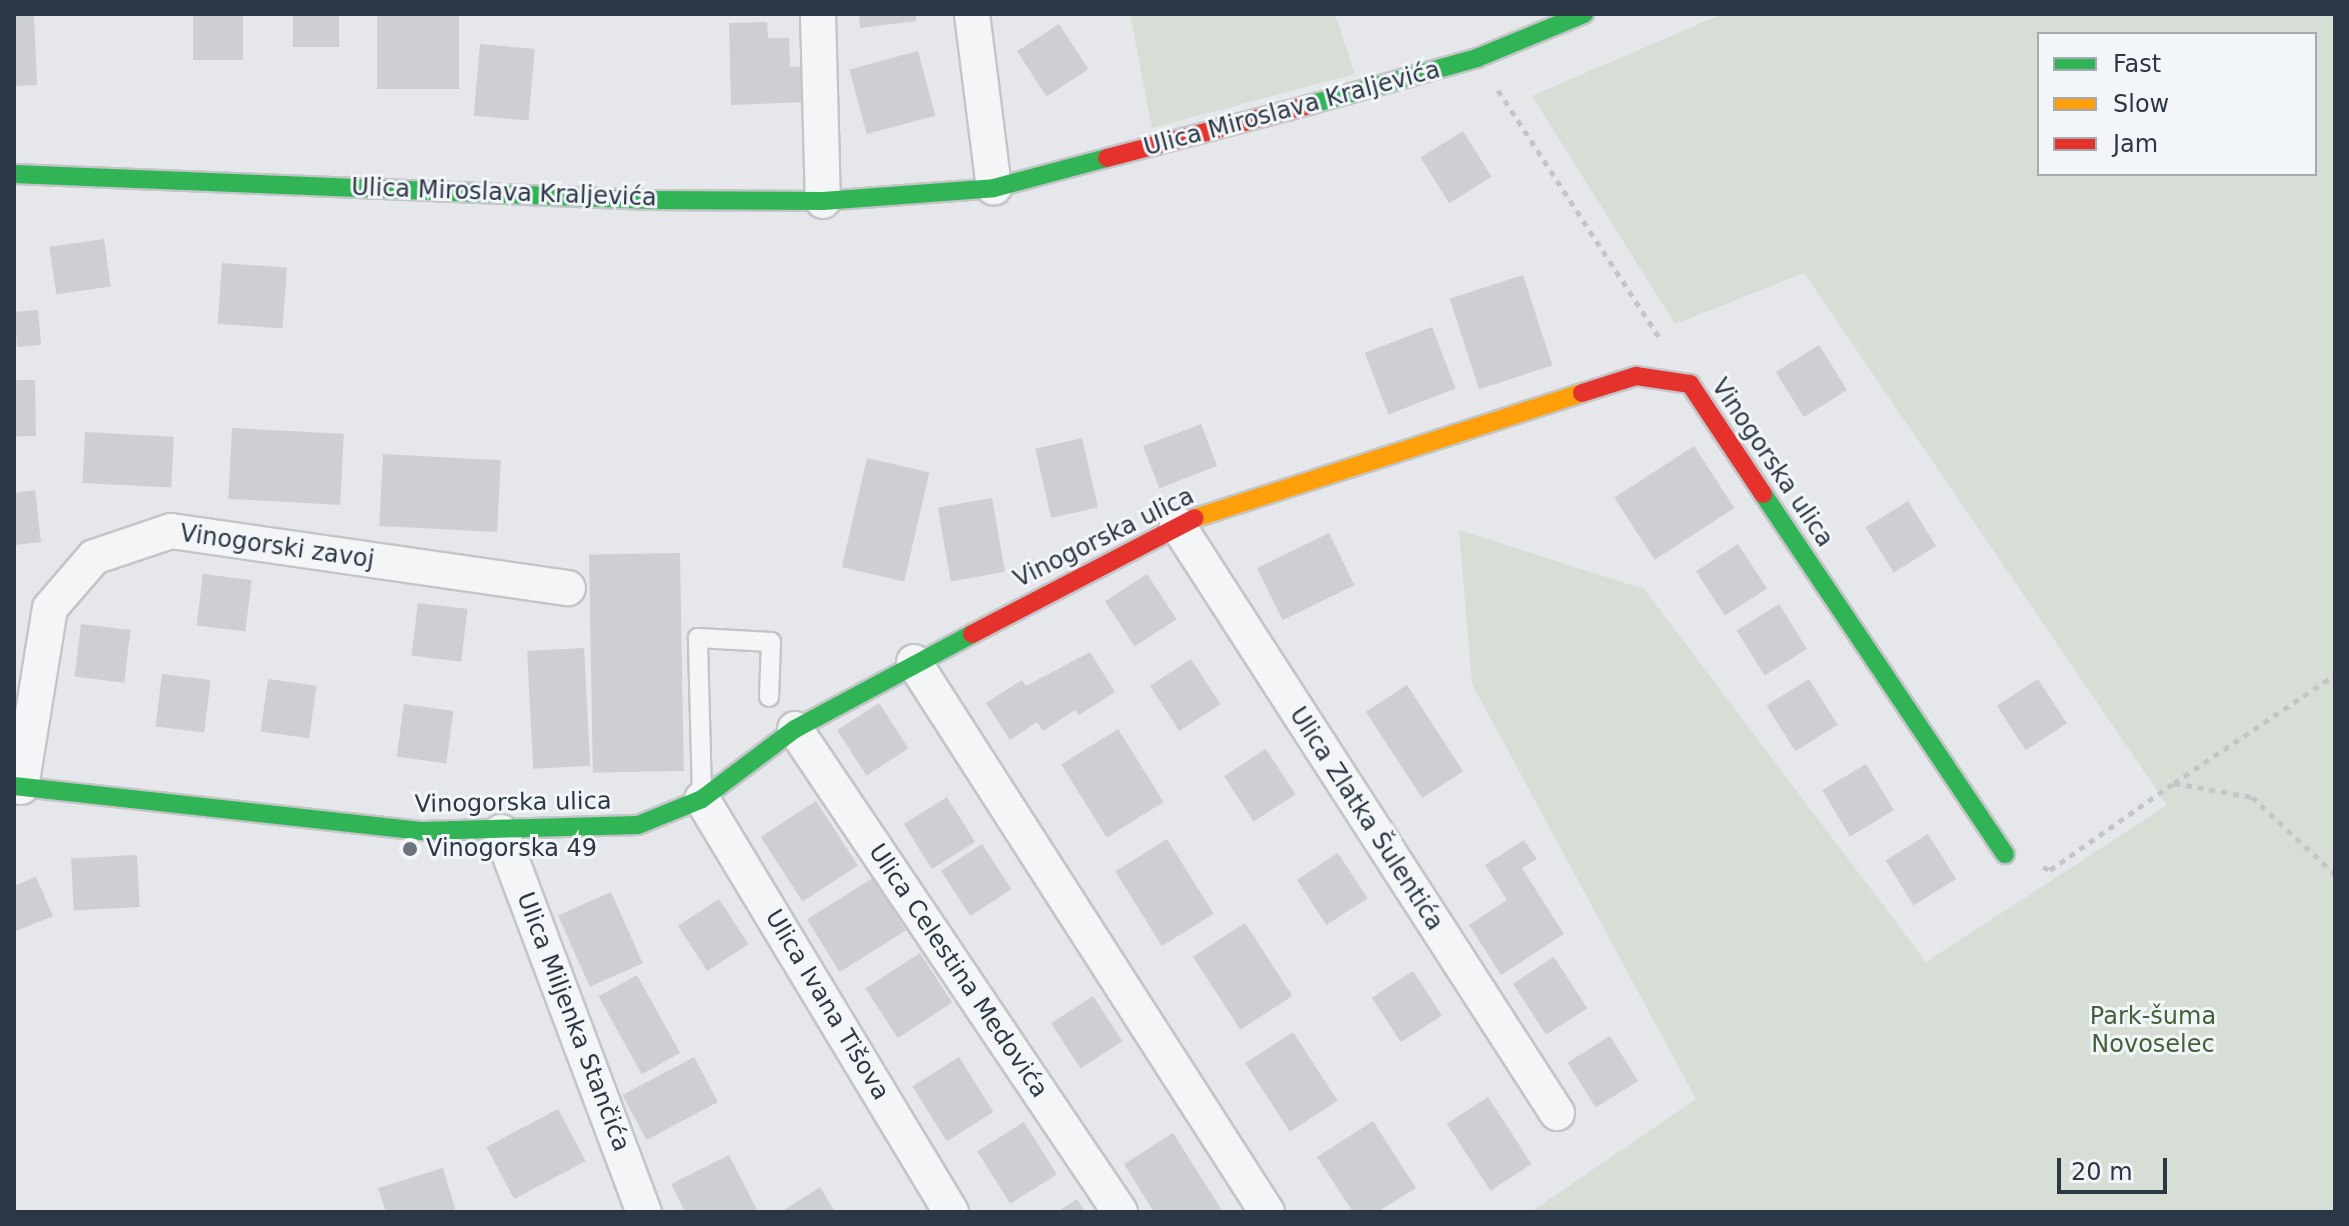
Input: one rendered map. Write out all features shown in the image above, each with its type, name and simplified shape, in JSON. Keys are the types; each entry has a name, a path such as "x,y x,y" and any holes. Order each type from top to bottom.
{"street":[{"path":"818,14 823,201"},
{"path":"972,14 994,188"},
{"name":"Ulica Miroslava Kraljevića","path":"14,174 651,200 823,201 994,188 1477,58 1584,14"},
{"name":"Vinogorska ulica","path":"17,786 421,831 501,832 638,825 702,799 795,729 914,662 1177,524 1636,376 1690,384 2005,854"},
{"name":"Ulica Zlatka Šulentića","path":"1177,524 1557,1113"},
{"name":"Vinogorski zavoj","path":"17,786 50,608 94,557 171,531 568,588"},
{"path":"914,662 1267,1212"},
{"name":"Ulica Celestina Medovića","path":"795,729 1120,1212"},
{"name":"Ulica Ivana Tišova","path":"702,799 951,1212"},
{"name":"Ulica Miljenka Stančića","path":"501,832 644,1212"}],"lane":[{"path":"702,799 698,638 771,642 769,697"}],"path":[{"path":"1477,58 1690,384"},
{"path":"2005,854 2050,870 2335,675"},
{"path":"2174,783 2252,797 2335,874"}],"green space":[{"path":"1130,14 1335,14 1355,74 1152,128"},
{"name":"Park-šuma Novoselec","path":"1722,14 2335,14 2335,1212 1531,1212 1696,1099 1472,684 1459,530 1644,589 1926,962 2167,805 1804,273 1675,324 1532,96"}],"building":[{"path":"14,14 34,14 37,85 14,86"},
{"path":"193,14 243,14 243,60 193,60"},
{"path":"293,14 339,14 339,47 293,47"},
{"path":"377,14 459,14 459,89 377,89"},
{"path":"859,14 916,14 916,21 860,28"},
{"path":"767,22 768,38 789,38 790,67 803,66 804,102 731,105 729,23"},
{"path":"1059,24 1088,69 1046,97 1017,51"},
{"path":"480,44 535,49 529,121 474,116"},
{"path":"918,51 935,116 867,134 849,69"},
{"path":"1463,131 1492,177 1449,203 1421,157"},
{"path":"104,239 111,287 56,294 50,247"},
{"path":"222,263 287,268 283,328 218,324"},
{"path":"1523,275 1552,365 1479,389 1450,299"},
{"path":"38,310 41,345 17,347 14,312"},
{"path":"1432,327 1456,389 1388,414 1365,353"},
{"path":"1819,345 1847,390 1804,417 1776,372"},
{"path":"14,380 35,380 36,436 15,436"},
{"path":"1201,424 1217,466 1159,488 1143,446"},
{"path":"232,428 344,434 340,505 228,499"},
{"path":"85,432 174,437 171,488 82,483"},
{"path":"1082,438 1098,507 1051,518 1035,449"},
{"path":"1694,446 1734,508 1655,560 1614,498"},
{"path":"383,454 501,460 497,532 379,526"},
{"path":"867,458 929,472 904,582 842,567"},
{"path":"35,490 41,542 14,545 14,493"},
{"path":"992,498 1005,572 951,581 938,508"},
{"path":"1908,501 1936,546 1894,572 1866,527"},
{"path":"1329,533 1354,585 1283,620 1257,568"},
{"path":"1738,544 1767,588 1725,616 1696,571"},
{"path":"680,553 684,771 593,773 589,555"},
{"path":"203,574 252,580 245,632 197,626"},
{"path":"1147,574 1176,619 1134,647 1105,601"},
{"path":"418,603 468,609 461,662 412,656"},
{"path":"1779,604 1807,649 1765,675 1737,630"},
{"path":"81,624 131,630 124,683 75,677"},
{"path":"584,648 590,766 533,769 527,651"},
{"path":"1090,652 1115,692 1079,715 1075,710 1043,731 1037,722 1010,740 986,703 1022,680 1026,686"},
{"path":"1191,659 1220,704 1179,731 1150,686"},
{"path":"162,674 211,680 204,733 156,727"},
{"path":"268,679 317,686 309,738 261,731"},
{"path":"1809,679 1838,725 1795,751 1767,705"},
{"path":"2038,679 2067,723 2026,750 1997,706"},
{"path":"1407,685 1463,771 1422,798 1366,712"},
{"path":"879,703 908,748 866,776 837,730"},
{"path":"404,704 454,711 446,763 397,756"},
{"path":"1118,729 1164,802 1107,837 1061,765"},
{"path":"1266,749 1295,794 1253,822 1224,776"},
{"path":"1866,764 1894,810 1850,837 1822,790"},
{"path":"947,797 975,842 932,869 904,824"},
{"path":"816,801 858,866 803,902 761,837"},
{"path":"1928,834 1956,879 1914,905 1886,860"},
{"path":"1167,839 1214,914 1162,946 1115,871"},
{"path":"1524,840 1537,859 1522,868 1564,934 1501,975 1469,925 1507,900 1485,865"},
{"path":"982,844 1011,889 970,916 941,871"},
{"path":"1338,853 1367,898 1326,925 1297,880"},
{"path":"137,855 140,907 74,910 71,858"},
{"path":"36,877 53,916 14,932 14,886"},
{"path":"873,878 906,931 840,972 807,919"},
{"path":"611,892 643,963 590,987 558,916"},
{"path":"719,899 748,944 707,971 678,926"},
{"path":"1245,923 1292,996 1240,1030 1193,957"},
{"path":"920,953 952,1002 898,1038 865,988"},
{"path":"1554,957 1587,1008 1546,1035 1513,984"},
{"path":"1413,971 1442,1015 1401,1042 1372,998"},
{"path":"637,975 680,1053 642,1074 599,996"},
{"path":"1093,996 1122,1041 1080,1069 1051,1023"},
{"path":"1293,1032 1338,1101 1290,1132 1245,1063"},
{"path":"1610,1036 1638,1081 1596,1107 1568,1062"},
{"path":"694,1057 718,1102 646,1140 622,1095"},
{"path":"959,1057 993,1112 947,1141 912,1086"},
{"path":"1488,1097 1532,1164 1490,1191 1447,1124"},
{"path":"558,1109 586,1161 514,1199 486,1147"},
{"path":"1373,1121 1416,1188 1377,1212 1353,1212 1317,1157"},
{"path":"1024,1122 1057,1175 1010,1204 977,1151"},
{"path":"1173,1133 1223,1212 1154,1212 1124,1164"},
{"path":"729,1155 758,1212 685,1212 671,1184"},
{"path":"443,1168 456,1212 386,1212 378,1188"},
{"path":"820,1187 835,1212 781,1212"},
{"path":"1077,1199 1085,1212 1057,1212"}],"traffic: fast":[{"path":"1309,105 1477,58 1584,14"},
{"path":"14,174 651,200 823,201 994,188 1107,158"},
{"path":"1763,494 2005,854"},
{"path":"14,786 421,831 638,825 702,799 795,729 972,634"}],"traffic: slow":[{"path":"1195,518 1582,393"}],"traffic: jam":[{"path":"1107,158 1309,105"},
{"path":"1582,393 1636,376 1690,384 1763,494"},
{"path":"972,634 1195,518"}],"place":[{"name":"Vinogorska 49","path":"410,849"}]}
